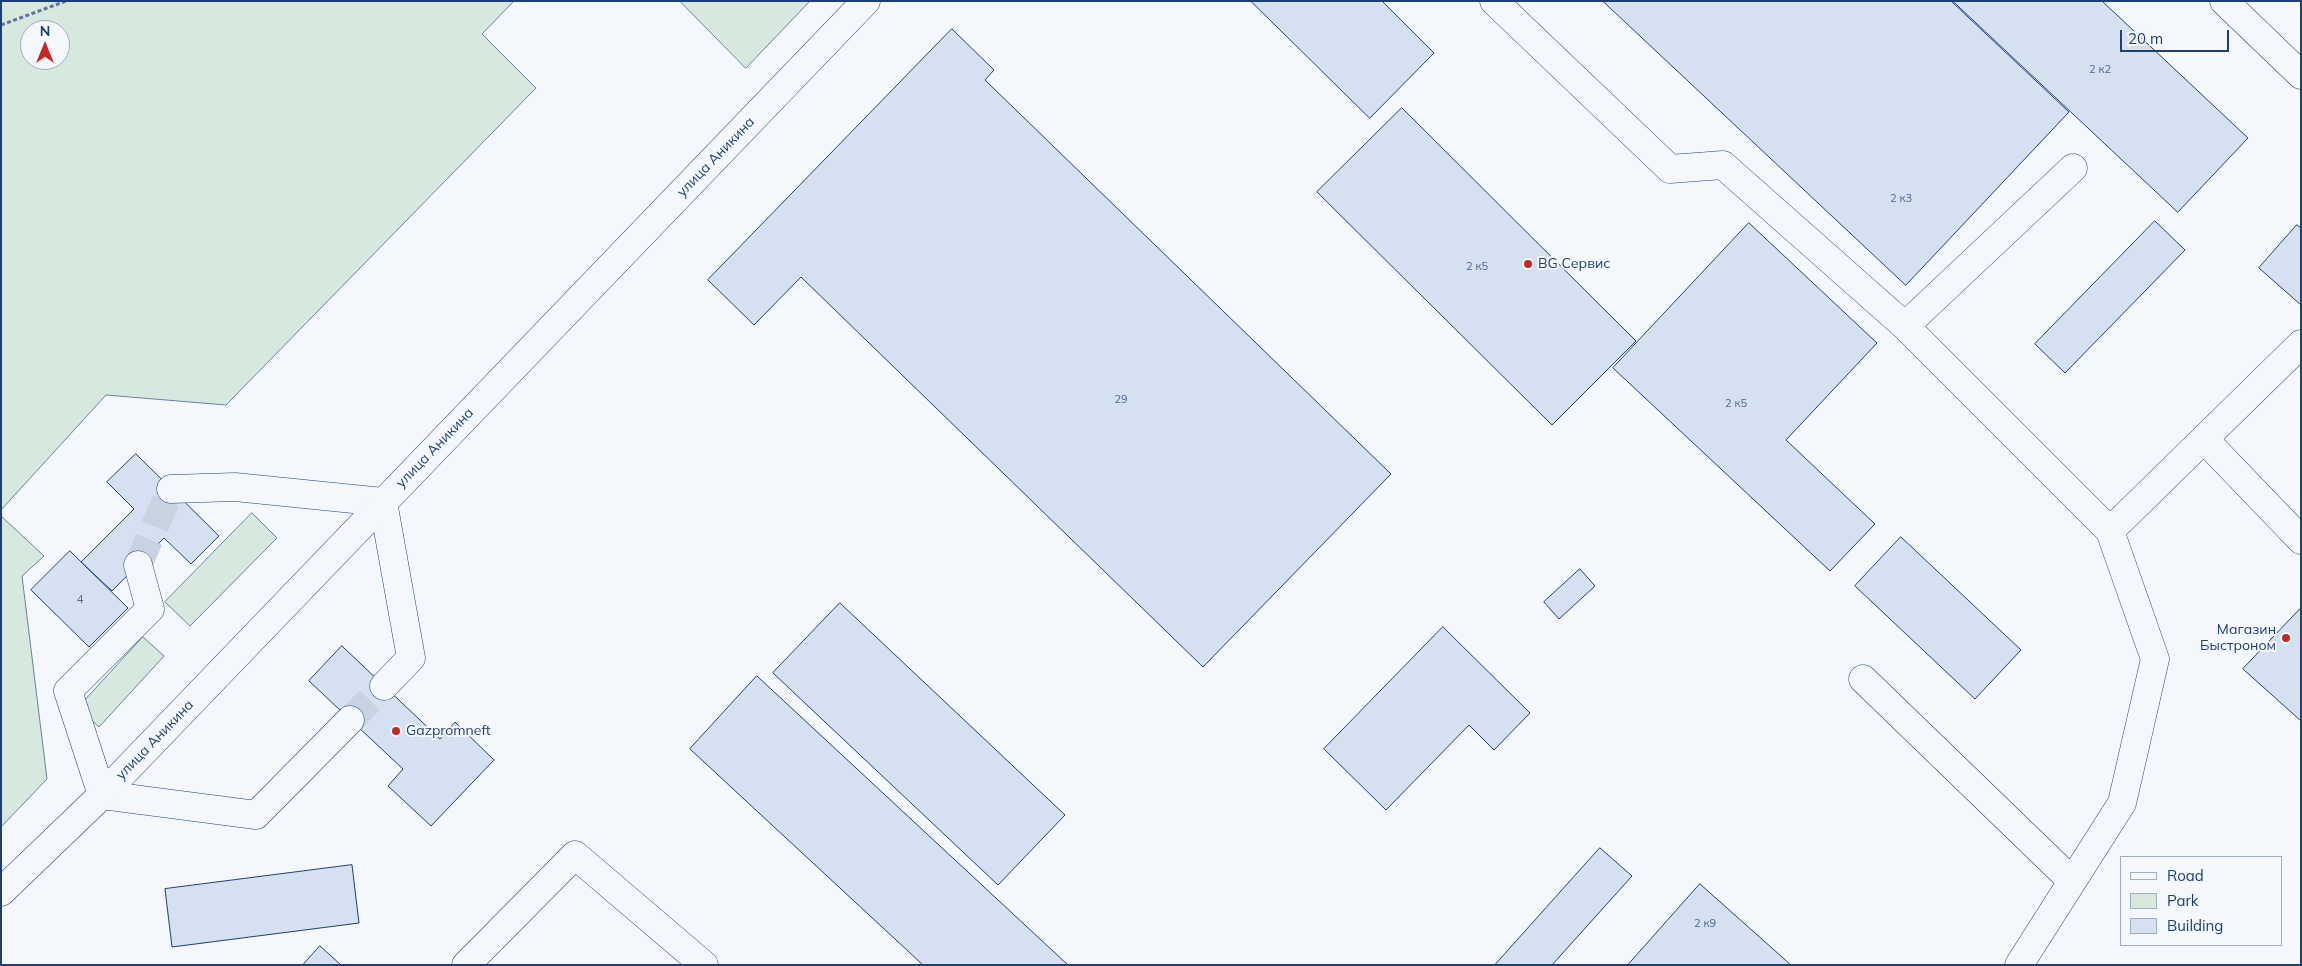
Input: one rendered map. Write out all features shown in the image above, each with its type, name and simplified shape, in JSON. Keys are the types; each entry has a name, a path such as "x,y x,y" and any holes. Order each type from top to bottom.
{"main road":[{"name":"улица Аникина","path":"1,892 102,795 866,1"},
{"path":"1494,1 1670,169 1722,164 1905,326 2110,531 2155,659 2122,803 2019,965"},
{"path":"2224,1 2298,66"},
{"path":"1905,326 2073,168"},
{"path":"2110,531 2301,344"},
{"path":"2204,439 2301,540"},
{"path":"171,489 235,487 383,502 411,658 384,686"},
{"path":"138,565 150,610 68,691 102,795 256,815 350,720"},
{"path":"1863,680 2072,881"},
{"path":"466,965 575,855 704,965"}],"path":[{"path":"1,26 66,1"}],"green space":[{"path":"1,1 514,1 482,34 536,88 226,405 106,395 1,510"},
{"path":"680,1 810,1 746,68"},
{"path":"252,513 277,538 190,626 165,602"},
{"path":"1,516 44,556 22,576 47,779 1,827"},
{"path":"143,637 164,656 99,727 78,708"}],"building":[{"path":"1251,1 1382,1 1434,53 1370,118"},
{"path":"1603,1 1951,1 2069,112 1906,285"},
{"path":"1953,1 2102,1 2248,138 2178,212"},
{"path":"952,29 994,70 985,80 1391,474 1203,667 801,277 754,325 708,280"},
{"path":"1402,108 1636,341 1552,425 1317,192"},
{"path":"2155,221 2185,250 2065,373 2035,344"},
{"path":"1749,223 1877,343 1786,440 1875,524 1830,571 1613,368"},
{"path":"2297,225 2301,228 2301,305 2259,268"},
{"path":"136,454 219,536 191,564 164,538 112,591 81,562 134,509 107,482"},
{"path":"1901,537 2021,650 1975,699 1855,586"},
{"path":"70,551 128,608 89,647 31,590"},
{"path":"1580,569 1595,586 1559,619 1544,602"},
{"path":"840,603 1065,815 998,885 773,673"},
{"name":"Магазин Быстроном","path":"2301,608 2301,721 2243,669"},
{"path":"1443,627 1530,713 1494,750 1469,725 1386,810 1324,749"},
{"name":"Gazpromneft","path":"342,646 440,739 455,722 494,760 431,826 388,786 403,769 309,681"},
{"path":"757,676 1068,965 923,965 690,749"},
{"path":"1600,848 1632,876 1552,965 1495,965"},
{"path":"352,865 359,923 172,947 165,889"},
{"path":"1700,884 1791,965 1628,965"},
{"path":"320,946 341,965 303,965"}],"tunnel":[{"path":"138,565 171,489"},
{"path":"350,720 384,686"}],"place":[{"name":"BG Сервис","path":"1528,264"},
{"name":"Магазин Быстроном","path":"2286,638"},
{"name":"Gazpromneft","path":"396,731"}]}
